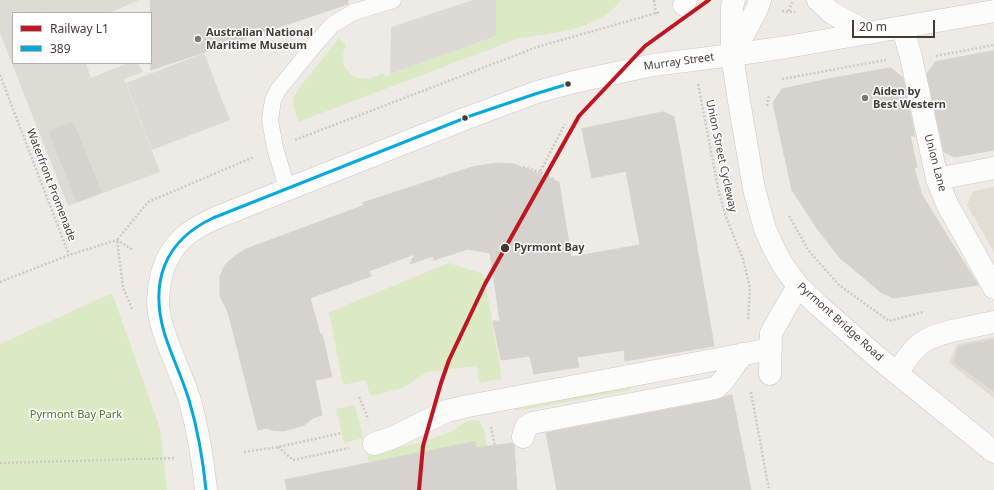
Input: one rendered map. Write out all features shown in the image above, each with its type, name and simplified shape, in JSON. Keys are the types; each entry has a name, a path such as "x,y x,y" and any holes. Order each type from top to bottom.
{"street":[{"name":"Pyrmont Bridge Road","path":"734,0 732,8 732,55 758,209 773,247 784,267 798,286 824,310 897,373 994,452"},
{"path":"732,55 757,9 760,0"},
{"path":"818,0 832,13 869,33"},
{"name":"Murray Street","path":"206,490 203,456 190,400 162,321 158,304 159,290 165,264 180,240 191,231 218,217 287,188 537,92 653,65 787,47 994,11"},
{"name":"Union Lane","path":"903,28 911,57 937,178 947,204 994,288"},
{"path":"937,178 994,168"},
{"path":"770,374 771,333 798,286"},
{"path":"897,373 914,349 934,336 994,322"},
{"path":"374,444 394,437 448,411 771,349"},
{"path":"523,437 526,427 532,423 715,388 722,382 732,366 743,354"}],"lane":[{"path":"287,188 275,148 271,126 271,110 273,100 278,90 319,38 332,25 354,12 393,0"}],"path":[{"path":"68,255 116,240 148,202 275,148 537,47 656,14 654,0"},
{"path":"789,11 793,0"},
{"path":"779,11 795,12"},
{"path":"934,56 994,45"},
{"name":"Union Street Cycleway","path":"693,59 719,193 726,217 743,259 750,288 743,354 769,490"},
{"path":"782,79 887,60"},
{"name":"Waterfront Promenade","path":"0,75 68,255 0,282"},
{"path":"767,108 769,95"},
{"path":"540,172 566,124"},
{"path":"523,167 540,172 553,179"},
{"path":"788,213 809,251 839,286 889,321 925,311"},
{"path":"116,240 133,250"},
{"path":"244,452 278,447 342,433"},
{"path":"278,447 293,460 350,448"},
{"path":"0,463 203,456"}],"shaded area":[{"path":"0,0 139,0 111,12 12,12 12,64 0,33"},
{"path":"473,0 496,0 496,36 390,74 391,27"},
{"path":"204,53 230,120 152,150 126,83"},
{"path":"12,64 86,64 91,78 126,64 139,64 143,72 124,79 160,172 68,206"},
{"path":"994,187 994,252 967,205 973,191"},
{"path":"994,337 994,398 949,363 957,344"}],"green space":[{"path":"496,0 621,0 611,11 600,19 587,25 559,32 517,39 298,122 293,99 299,88 339,38 346,45 343,54 343,62 346,69 351,74 358,78 365,79 382,73 386,77 390,74 496,36"},
{"path":"449,263 484,274 502,379 479,383 477,366 427,372 403,388 370,396 366,380 343,385 329,312"},
{"name":"Pyrmont Bay Park","path":"112,293 160,428 167,490 0,490 0,344"},
{"path":"629,385 630,390 516,411 515,406"},
{"path":"355,405 363,438 344,443 336,409"},
{"path":"473,420 480,421 485,433 487,447 476,449 474,442 369,463 367,453 415,444 451,432 465,422"}],"building":[{"name":"Australian National Maritime Museum","path":"151,0 348,0 348,4 151,70"},
{"path":"994,51 994,150 954,157 944,152 927,74 935,62"},
{"path":"891,68 903,78 915,137 910,135 917,167 914,168 922,195 978,285 894,298 882,293 840,258 816,227 792,190 773,103 782,89"},
{"path":"664,112 674,117 714,346 625,361 624,350 577,357 579,367 534,374 530,356 501,360 493,321 500,321 490,253 468,249 434,260 433,256 410,264 415,254 369,271 371,276 310,298 320,334 322,334 332,377 315,380 322,415 313,418 304,425 284,431 266,428 258,430 228,312 220,296 220,276 225,265 235,256 246,249 365,205 362,203 472,167 497,163 514,164 559,182 571,257 640,245 626,171 592,178 582,129"},
{"path":"73,122 101,192 77,202 49,132"},
{"path":"994,340 994,391 954,362 959,347"},
{"path":"732,395 751,490 557,490 546,433 717,400"},
{"path":"475,442 476,448 512,443 514,445 517,490 287,490 285,480"}],"rail line":[{"name":"L1","path":"419,490 423,446 449,360 485,284 579,116 645,46 709,0"}],"transit line":[{"name":"389","path":"206,490 200,445 195,422 186,391 164,332 160,314 160,280 172,251 183,238 196,227 213,218 470,116 568,84"}],"place":[{"name":"Australian National Maritime Museum","path":"198,39"},
{"name":"Aiden by Best Western","path":"865,98"},
{"name":"Pyrmont Bay","path":"505,248"}]}
